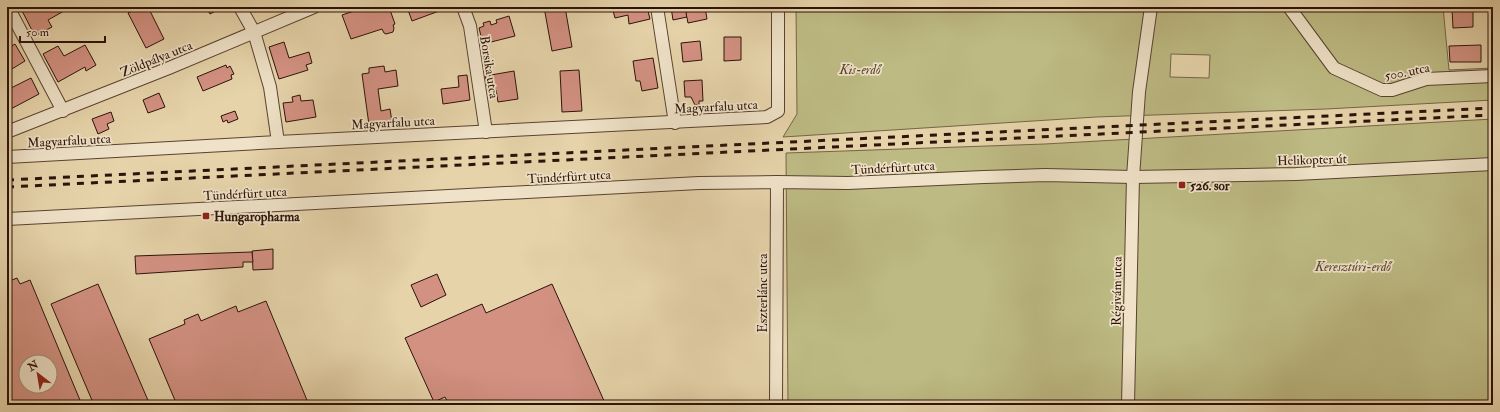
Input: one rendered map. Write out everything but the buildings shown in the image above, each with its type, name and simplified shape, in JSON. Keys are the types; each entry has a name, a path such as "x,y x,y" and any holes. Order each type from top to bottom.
{"street":[{"path":"8,7 63,111"},
{"path":"240,7 254,32 270,87 278,142"},
{"name":"Zöldpálya utca","path":"7,132 169,68 314,7"},
{"name":"Borsika utca","path":"463,7 470,26 486,132"},
{"path":"657,7 675,123"},
{"name":"Magyarfalu utca","path":"7,157 767,117 778,112 778,7"},
{"path":"1133,177 1139,92 1151,7"},
{"name":"500. utca","path":"1289,7 1334,68 1382,90 1392,90 1426,79 1493,76"},
{"name":"Helikopter út","path":"1133,177 1296,174 1493,164"},
{"name":"Tündérfürt utca","path":"7,219 699,183 776,182 848,184 1045,175 1133,177"},
{"name":"Régivám utca","path":"1128,405 1133,177"},
{"name":"Eszterlánc utca","path":"776,182 776,405"}],"green space":[{"name":"Kis-erdő","path":"796,7 1443,7 1449,70 1493,68 1493,100 1326,109 1096,117 783,137 797,114","holes":["1171,54 1210,55 1209,78 1170,77"]},
{"name":"Keresztúri-erdő","path":"1493,119 1493,405 788,405 786,153 1045,144"}],"railway":[{"path":"7,180 1493,108"},
{"path":"7,187 1493,115"}],"place":[{"name":"526. sor","path":"1182,185"},
{"name":"Hungaropharma","path":"206,216"}]}
